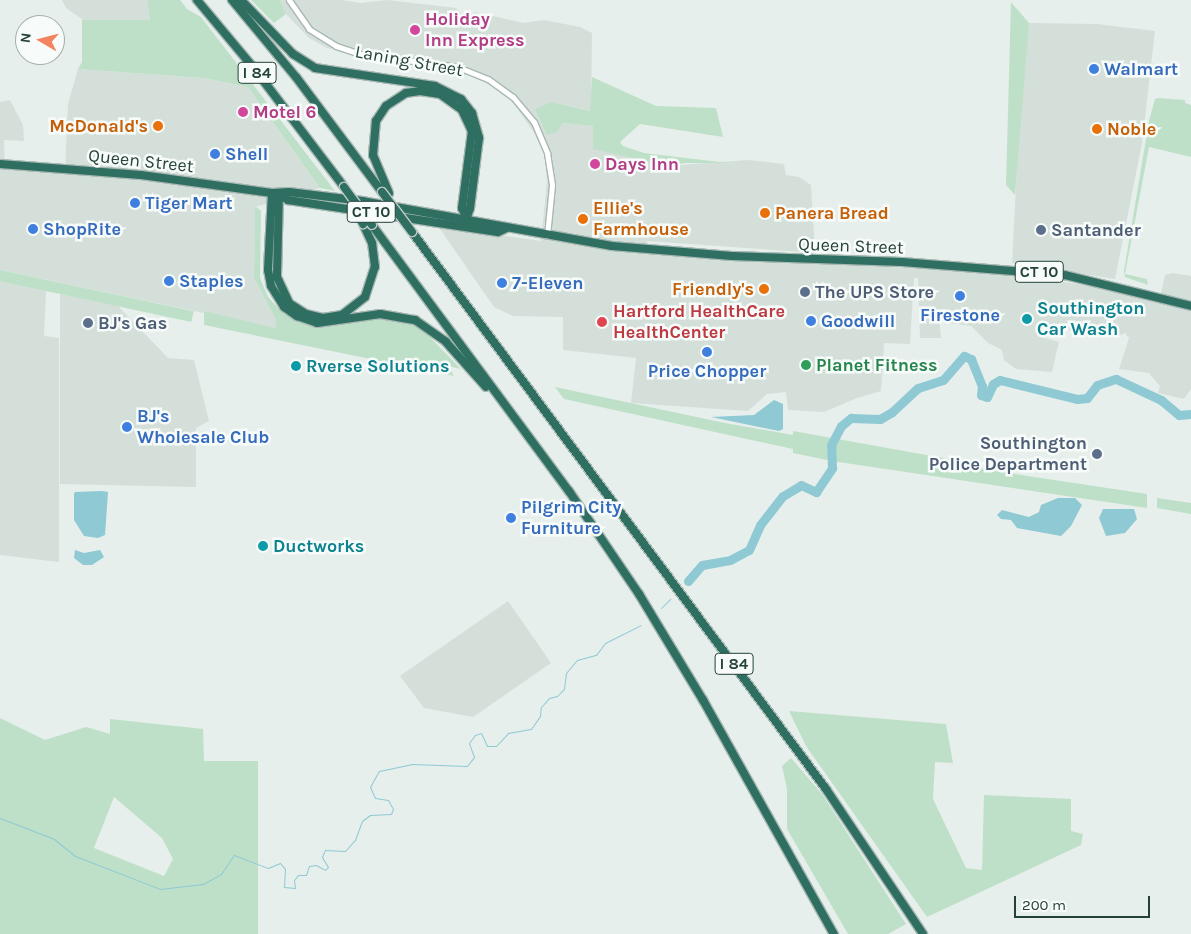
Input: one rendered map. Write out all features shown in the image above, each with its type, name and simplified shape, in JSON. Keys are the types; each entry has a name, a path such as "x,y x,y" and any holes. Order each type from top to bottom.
{"highway":[{"name":"I 84","path":"197,0 253,67 344,187 588,518 661,629 834,934"},
{"name":"I 84","path":"232,0 301,83 386,192 412,232 826,789 923,934"},
{"path":"241,0 294,54 315,68 435,86 461,99 472,113 479,138 470,208 464,226"},
{"path":"386,192 373,155 376,121 386,106 406,94 420,91 440,94 462,110 472,131 462,208 466,217"},
{"name":"Queen Street","path":"0,164 141,175 275,194 289,192 466,217 547,236 732,256 902,262 1065,275 1191,306"},
{"path":"275,194 277,277 289,303 306,314 323,318 342,315 365,297 375,267 372,244 344,187"},
{"path":"275,194 268,270 271,286 284,307 297,316 317,323 380,314 407,318 430,328 492,390"},
{"name":"Queen Street","path":"275,194 288,200 498,232 507,228"}],"street":[{"name":"Laning Street","path":"289,0 309,29 336,46 360,54 460,68 488,79 513,98 534,122 549,159 552,196 547,236"}],"shaded area":[{"path":"62,0 147,0 150,20 86,22 66,8"},
{"path":"280,0 342,0 361,3 387,0 456,8 465,18 476,12 523,23 544,20 580,27 592,33 591,111 552,102 559,127 563,123 594,126 593,148 667,166 748,160 784,164 786,175 799,177 811,185 815,253 647,241 648,253 991,271 1103,288 1148,299 1191,310 1191,389 1184,399 1158,393 1160,386 1149,373 1119,369 1129,338 1125,333 1114,338 1050,328 1038,331 1038,336 1059,342 1052,372 1016,369 1004,360 1002,350 988,343 971,326 949,323 943,316 939,316 941,338 920,338 918,278 914,278 910,344 884,343 881,391 857,398 824,412 788,410 786,392 767,394 748,411 631,403 636,358 563,350 563,317 513,316 494,307 438,226 541,241 547,182 545,155 533,131 514,104 498,88 471,76 327,48 309,38 286,14"},
{"path":"1029,23 1097,24 1155,31 1142,143 1115,279 1012,263 1021,90"},
{"path":"78,69 204,78 248,87 320,188 255,207 254,278 276,320 275,328 0,270 0,102 10,100 23,125 24,141 4,140 5,169 65,173 68,104"},
{"path":"1173,273 1191,276 1191,302 1161,294 1165,275"},
{"path":"0,281 46,291 44,336 59,338 59,562 0,555"},
{"path":"60,294 118,306 168,358 194,360 209,421 196,428 196,487 60,484"},
{"path":"508,601 551,663 473,717 424,708 400,676"}],"green space":[{"path":"147,0 180,0 187,9 201,17 335,191 320,188 248,87 204,78 78,69 82,62 82,20 150,20"},
{"path":"251,0 280,0 286,14 274,23"},
{"path":"1011,2 1029,23 1015,195 1006,185"},
{"path":"592,77 656,106 716,108 723,137 640,124 620,142 623,146 644,153 728,163 685,163 667,166 593,149 593,126 563,123 557,132 547,135 535,109 552,102 590,111"},
{"path":"1155,99 1185,100 1185,103 1191,105 1191,157 1149,147 1125,274 1147,279 1148,285 1125,277 1124,271 1149,121"},
{"path":"255,206 261,211 260,278 268,297 284,314 315,325 370,319 403,320 423,330 461,369 448,366 454,376 204,325 204,311 275,328 276,320 254,278"},
{"path":"0,270 194,311 191,322 0,281"},
{"path":"555,387 725,423 793,435 793,431 982,465 982,469 1147,494 1147,508 832,461 793,453 793,449 564,399"},
{"path":"1157,498 1191,503 1191,514 1157,508"},
{"path":"789,711 946,724 953,763 935,762 933,799 966,868 982,870 984,795 1071,799 1071,831 1083,834 1081,845 927,917 806,746"},
{"path":"0,718 45,740 86,727 110,734 110,719 203,729 204,761 258,761 258,934 0,934","holes":["114,797 162,838 173,859 164,876 94,848"]},
{"path":"791,758 822,794 906,924 888,934 848,934 787,829 787,789 782,766"}],"water":[{"path":"774,400 783,404 783,429 779,431 711,417 754,415"},
{"path":"75,492 108,492 105,535 98,538 84,536 74,520 74,494"},
{"path":"1058,498 1075,498 1082,505 1071,526 1061,536 1017,528 1011,520 1001,519 997,515 1002,510 1029,517 1039,512 1041,505"},
{"path":"1103,509 1134,509 1137,519 1125,533 1106,536 1099,518"},
{"path":"75,550 84,553 100,550 104,557 92,565 83,565 74,558"}],"waterway":[{"path":"688,581 702,565 730,560 749,550 760,525 783,496 801,485 816,492 832,468 831,445 841,426 851,418 880,419 892,412 918,388 943,380 964,356 971,359 982,386 981,395 987,397 993,384 1000,380 1077,399 1087,398 1097,385 1116,379 1161,400 1179,415 1191,414"},
{"path":"661,608 670,599"},
{"path":"0,818 54,839 75,856 160,889 203,884 221,874 234,855 268,868 280,863 285,869 284,887 295,888 294,880 298,875 306,875 309,866 316,865 325,870 328,867 322,857 325,850 345,851 355,840 362,821 370,815 391,814 393,809 388,800 375,798 370,787 379,771 411,764 467,766 474,757 469,743 475,735 481,733 487,746 496,746 508,733 531,729 540,716 541,707 549,698 557,696 564,689 566,673 577,660 596,655 605,643 641,625"}],"place":[{"name":"Holiday Inn Express","path":"415,30"},
{"name":"Walmart","path":"1094,69"},
{"name":"Motel 6","path":"243,112"},
{"name":"McDonald's","path":"158,126"},
{"name":"Noble","path":"1097,129"},
{"name":"Shell","path":"215,154"},
{"name":"Days Inn","path":"595,164"},
{"name":"Tiger Mart","path":"135,203"},
{"name":"Panera Bread","path":"765,213"},
{"name":"Ellie's Farmhouse","path":"583,219"},
{"name":"ShopRite","path":"33,229"},
{"name":"Santander","path":"1041,230"},
{"name":"Staples","path":"169,281"},
{"name":"7-Eleven","path":"502,283"},
{"name":"Friendly's","path":"764,289"},
{"name":"The UPS Store","path":"805,292"},
{"name":"Firestone","path":"960,296"},
{"name":"Southington Car Wash","path":"1027,319"},
{"name":"Goodwill","path":"811,321"},
{"name":"Hartford HealthCare HealthCenter","path":"602,322"},
{"name":"BJ's Gas","path":"88,323"},
{"name":"Price Chopper","path":"707,352"},
{"name":"Planet Fitness","path":"806,365"},
{"name":"Rverse Solutions","path":"296,366"},
{"name":"BJ's Wholesale Club","path":"127,427"},
{"name":"Southington Police Department","path":"1097,454"},
{"name":"Pilgrim City Furniture","path":"511,518"},
{"name":"Ductworks","path":"263,546"}]}
